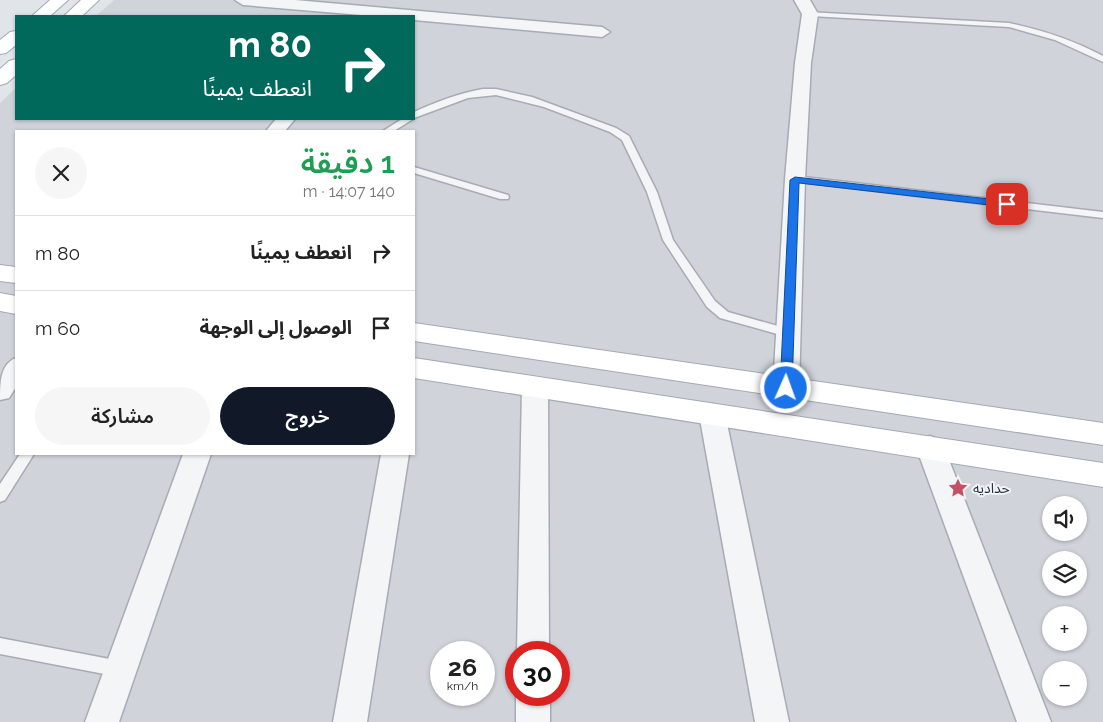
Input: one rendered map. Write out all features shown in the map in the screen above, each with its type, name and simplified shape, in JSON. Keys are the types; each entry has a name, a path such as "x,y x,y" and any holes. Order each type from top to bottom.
{"main road":[{"path":"41,15 60,0"},
{"path":"73,15 91,0"},
{"path":"0,49 15,37"},
{"path":"0,79 15,66"},
{"path":"0,273 15,275"},
{"path":"0,302 15,304"},
{"path":"415,332 1103,434"},
{"path":"415,368 1103,475"}],"street":[{"path":"242,0 386,15"},
{"path":"373,14 387,0"},
{"path":"786,388 795,180 806,7"},
{"path":"415,17 602,32"},
{"path":"276,130 285,120"},
{"path":"0,391 15,368"},
{"path":"533,641 535,387"},
{"path":"712,414 772,722"},
{"path":"930,447 1034,722"},
{"path":"102,722 197,455"},
{"path":"350,722 395,455"},
{"path":"532,722 533,706"}],"lane":[{"path":"806,7 1009,26 1040,31 1067,40 1103,59"},
{"path":"415,115 461,97 485,91 506,93 613,130 626,138 652,192 668,240 711,304 724,314 788,333"},
{"path":"390,130 406,120"},
{"path":"415,170 504,197"},
{"path":"795,180 1103,215"},
{"path":"0,496 26,455"},
{"path":"0,646 120,669"}],"shaded area":[{"path":"114,0 1103,0 1103,722 0,722 0,103 15,89 15,120 415,120 415,15 97,15"}],"place":[{"name":"حداديه","path":"958,488"}],"route":[{"path":"786,388 795,180 1007,204"}]}
